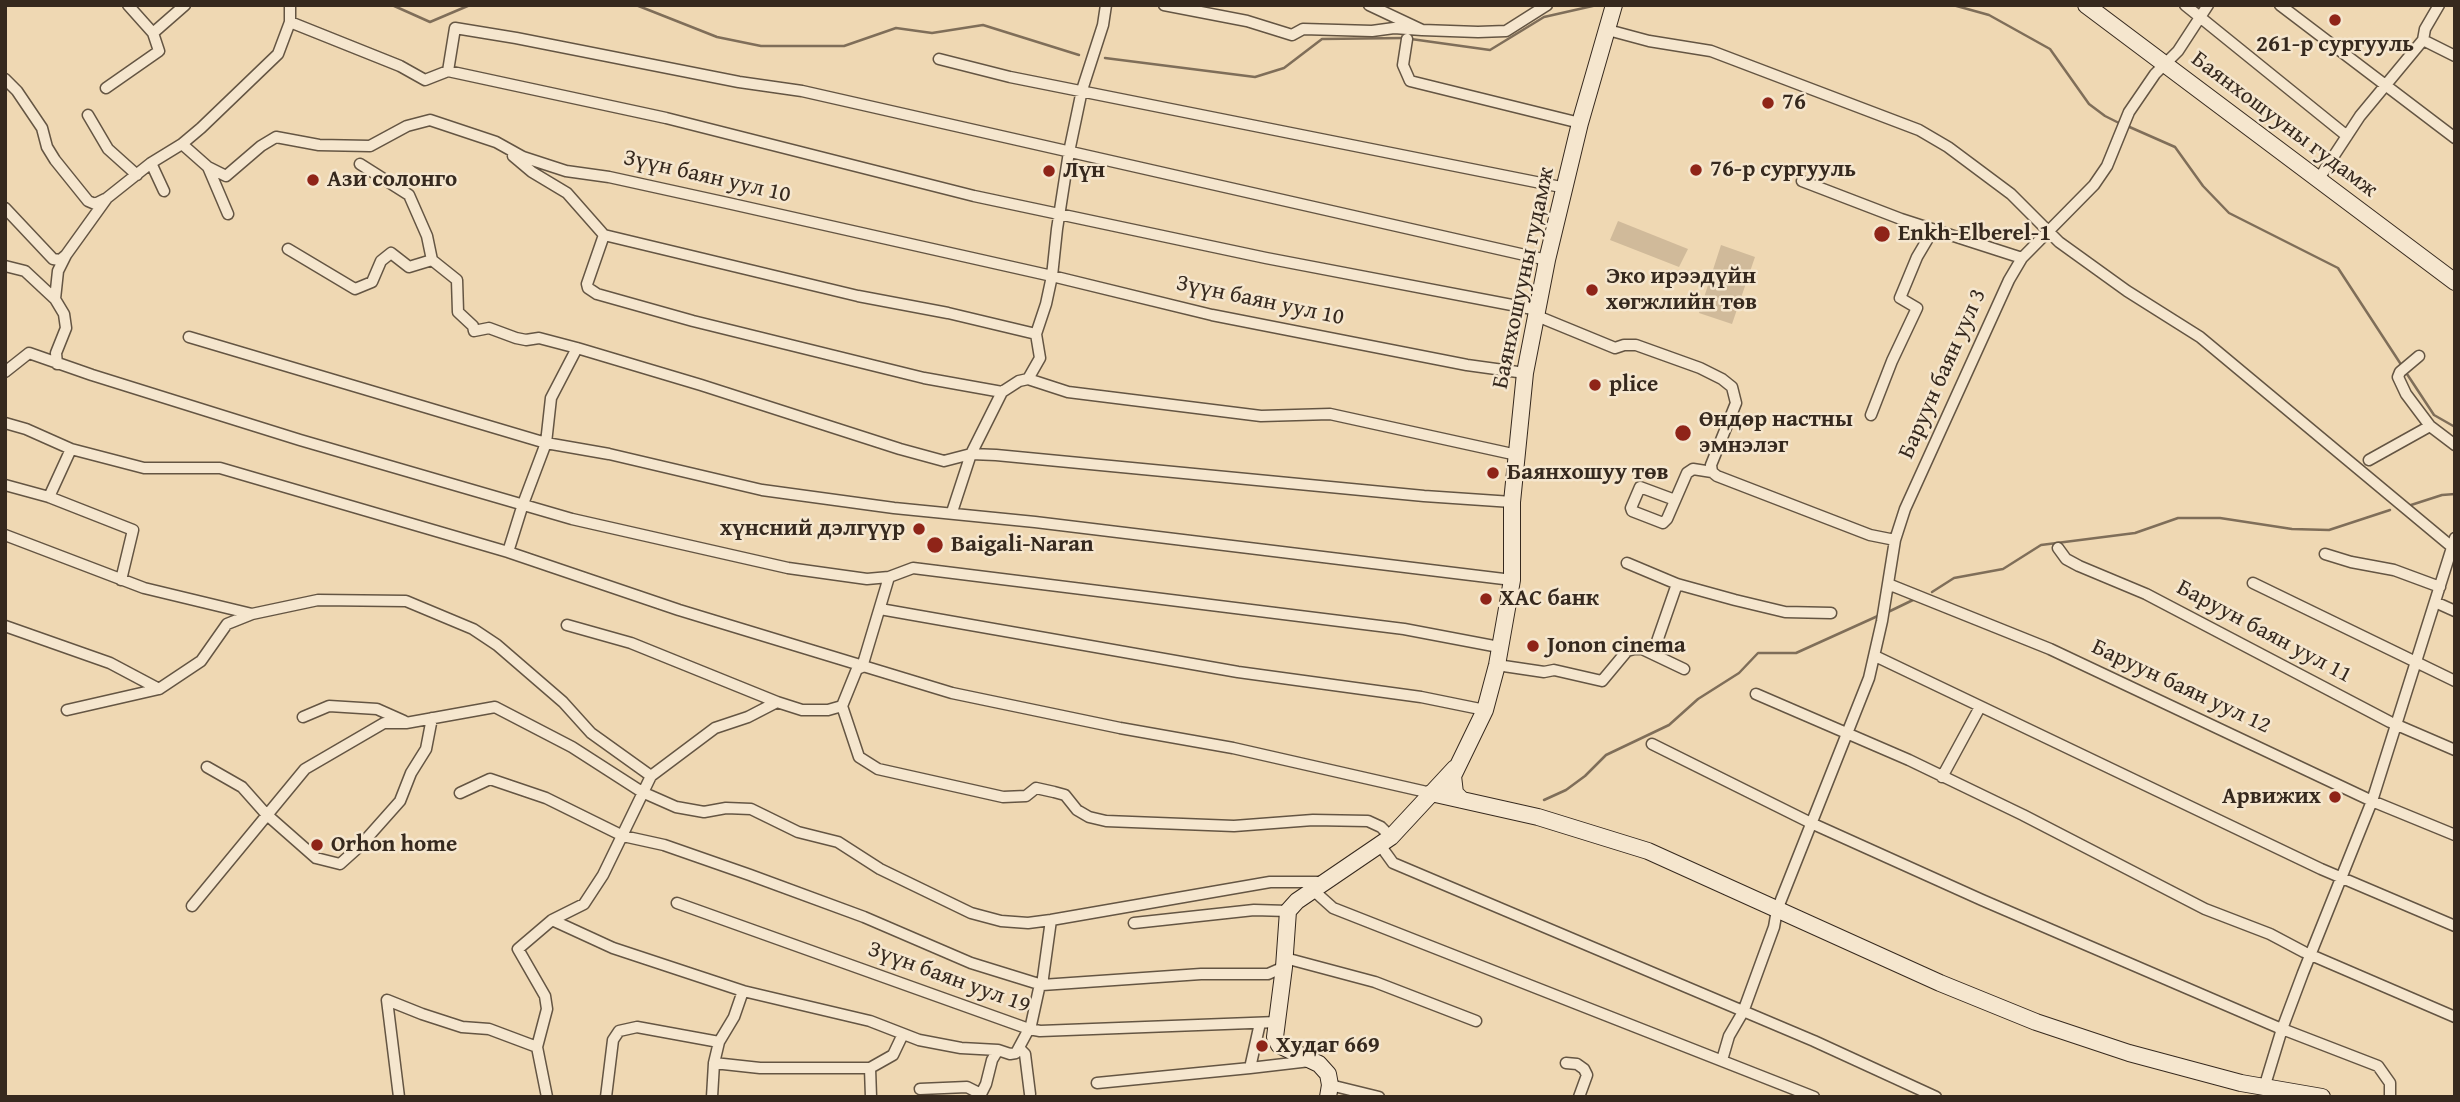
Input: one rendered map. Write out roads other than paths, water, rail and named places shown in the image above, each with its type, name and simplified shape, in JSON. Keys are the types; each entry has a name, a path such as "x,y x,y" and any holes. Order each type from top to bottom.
{"street":[{"path":"106,88 159,51 153,33 128,5"},
{"path":"153,33 185,5"},
{"path":"5,79 42,128 55,160 88,201 95,204 182,144 278,54 290,22 290,5"},
{"path":"1028,379 1040,358 1036,334 1052,276 1069,152 1082,90 1103,25 1106,5"},
{"path":"1164,5 1247,21 1292,35 1303,29 1372,31 1394,28 1478,33 1506,31 1547,5"},
{"path":"1369,5 1422,30"},
{"name":"Баянхошууны гудамж","path":"2086,5 2455,282"},
{"path":"2185,5 2347,136"},
{"name":"Баруун баян уул 3","path":"1722,1060 1729,1037 1743,1012 1774,927 1777,910 1875,656 1895,540 1905,509 2009,280 2022,258 2094,185 2107,166 2129,112 2155,74 2178,51 2208,5"},
{"path":"2280,5 2455,138"},
{"path":"2318,180 2360,116 2423,40 2425,29 2439,5"},
{"name":"Баянхошууны гудамж","path":"1288,911 1297,901 1385,841 1455,768 1485,710 1497,665 1512,580 1512,502 1525,373 1547,260 1580,123 1613,8"},
{"name":"Зүүн баян уул 10","path":"290,22 400,66 425,80 448,71 666,118 906,180 1537,313"},
{"path":"448,71 455,28 802,92 1547,260"},
{"path":"1608,30 1649,41 1711,51 1919,131 1948,146 2011,194 2060,242 2089,264 2200,337 2453,550 2372,800 2310,954 2282,1029 2264,1088"},
{"path":"1407,39 1404,65 1410,81 1580,123"},
{"path":"2423,40 2455,56"},
{"path":"939,59 1010,76 1566,188"},
{"path":"88,114 108,149 136,175"},
{"name":"Зүүн баян уул 10","path":"208,167 226,176 276,136 319,145 370,146 407,126 430,120 496,142 523,157 566,171 609,177 1052,276 1212,315 1467,365 1525,373"},
{"path":"496,142 532,172 567,193 604,236 858,296 948,313 1036,334"},
{"path":"182,144 208,167 228,214"},
{"path":"151,163 164,191"},
{"path":"360,164 409,195 426,236 432,260 457,280 458,312 473,326 474,331 489,328 516,338 539,338 577,348 944,461 971,454 1512,502"},
{"path":"552,182 566,171"},
{"path":"1802,181 1933,230 2022,258"},
{"path":"55,299 58,271 66,255 107,198"},
{"path":"5,208 53,259 60,260 66,255"},
{"path":"1871,415 1917,308 1900,298 1917,257 1933,230"},
{"path":"604,236 587,284 588,288 597,294 898,372 1002,392"},
{"path":"288,249 355,289 373,282 381,261 391,254 409,268 432,260"},
{"path":"5,266 25,271 55,299 64,314 66,328 56,353 57,364"},
{"path":"1537,313 1615,348 1636,345 1700,368 1732,387 1736,403 1711,465 1712,472"},
{"path":"189,337 547,443 609,454 762,490 894,508 952,512 1512,580"},
{"path":"508,552 547,443 551,398 577,348"},
{"path":"5,372 29,354 300,440 523,504 629,533 788,568 867,579 889,577 913,568 1404,629 1499,647"},
{"path":"2419,356 2400,372 2398,377 2406,394 2430,426 2455,445"},
{"path":"952,512 971,454 1002,392 1019,381 1028,379 1068,392 1247,414 1330,414 1517,455"},
{"path":"5,423 26,429 71,449 144,468 219,468 508,552 679,610 952,693 1233,748 1538,817 1648,851 1928,978 2036,1022 2129,1053 2264,1088 2322,1097"},
{"path":"2369,460 2430,426"},
{"path":"49,497 71,449"},
{"path":"1675,500 1687,473 1693,469 1712,472 1870,535 1895,540"},
{"path":"5,485 49,497 133,530 121,580"},
{"path":"5,536 144,588 252,614"},
{"name":"Баруун баян уул 11","path":"2058,548 2066,559 2079,566 2146,594 2395,725 2455,750"},
{"path":"2325,554 2394,570 2440,587"},
{"path":"1627,563 1677,584 1785,612 1831,613"},
{"path":"889,577 862,667 857,669 842,706 859,757 878,769 1003,797 1026,796 1036,789 1054,792 1065,795 1077,810 1089,817 1105,821 1234,826 1313,820 1368,821 1381,827 1393,863 1814,1041 1936,1097"},
{"path":"2253,583 2455,681"},
{"path":"1653,653 1677,584"},
{"name":"Баруун баян уул 12","path":"1888,584 2050,649 2372,800 2455,835"},
{"path":"67,710 159,689 201,661 227,624 252,614 318,600 406,601 473,629 498,645 563,702 591,733 650,776"},
{"path":"2435,602 2455,611"},
{"path":"880,609 1238,672 1421,697 1485,710"},
{"path":"566,625 631,643 802,710 828,710 842,706"},
{"path":"5,626 110,663 159,689"},
{"path":"1497,665 1544,672 1555,670 1602,681 1627,651 1642,649 1684,668"},
{"path":"1875,656 2341,877 2455,926"},
{"path":"1756,694 2035,821 2205,909 2270,934 2455,1017"},
{"path":"547,1097 537,1046 547,1009 545,996 518,949 552,920 584,904 603,875 650,776 716,728 748,717 777,702"},
{"path":"303,718 329,706 377,709 406,723"},
{"path":"1942,777 1980,706"},
{"path":"192,906 305,769 384,723 406,723 495,707 572,747 642,792 677,807 704,812 726,808 751,809 797,832 838,842 880,869 971,914 1001,921 1028,923 1270,882 1320,886 1334,908 1814,1097"},
{"path":"207,767 242,787 266,814 316,858 340,864 400,801 411,773 426,749 432,718"},
{"path":"1652,744 1811,823 2282,1029 2378,1066 2390,1083 2390,1097"},
{"path":"1455,768 1453,785 1462,800"},
{"path":"460,793 490,779 546,798 623,836 664,845 750,875 864,917 971,963 1041,984 1201,974 1268,974 1285,963 1375,982 1476,1021"},
{"name":"Зүүн баян уул 19","path":"677,903 1029,1029 1278,1022"},
{"path":"1134,923 1254,911 1288,911 1285,963 1275,1037 1279,1045 1319,1064 1328,1074 1329,1091 1379,1097"},
{"path":"552,920 612,948 743,991 870,1021 903,1034 952,1046 998,1050 1010,1054 1016,1053 1029,1029 1041,984 1051,920"},
{"path":"712,1097 714,1063 719,1042 734,1017 743,991"},
{"path":"399,1097 387,1000 462,1027 489,1029 537,1046"},
{"path":"1250,1068 1260,1023"},
{"path":"606,1097 613,1040 619,1031 637,1027 719,1042"},
{"path":"714,1063 772,1068 870,1068 893,1055 903,1034"},
{"path":"1018,1048 1025,1054 1030,1094"},
{"path":"920,1089 967,1087 981,1094 998,1050"},
{"path":"1097,1083 1311,1060"},
{"path":"1566,1063 1577,1064 1587,1075 1579,1097"},
{"path":"870,1068 871,1097"}],"waterway":[{"path":"392,5 430,22 470,5"},
{"path":"636,5 717,37 761,46 844,46 896,28 932,33 983,25 1079,55"},
{"path":"1411,39 1490,50 1544,17 1597,5"},
{"path":"1953,5 1989,15 2050,49 2089,104 2119,123"},
{"path":"1105,58 1255,77 1284,68 1322,39 1404,38"},
{"path":"2125,125 2175,147 2203,186 2229,213 2338,268 2402,366"},
{"path":"2405,371 2434,415 2455,427"},
{"path":"2411,505 2442,495 2455,494"},
{"path":"1932,592 1954,578 2003,569 2041,545 2135,533 2178,518 2220,518 2292,529 2329,530 2390,510"},
{"path":"1886,613 1913,600"},
{"path":"1544,800 1566,790 1606,755 1669,725 1698,699 1739,673 1758,653 1796,653 1880,615"}],"place":[{"name":"261-р сургууль","path":"2335,20"},
{"name":"76","path":"1768,103"},
{"name":"76-р сургууль","path":"1696,170"},
{"name":"Лүн","path":"1049,171"},
{"name":"Ази солонго","path":"313,180"},
{"name":"Enkh-Elberel-1","path":"1882,234"},
{"name":"Эко ирээдүйн хөгжлийн төв","path":"1592,290"},
{"name":"plice","path":"1595,385"},
{"name":"Өндөр настны эмнэлэг","path":"1683,433"},
{"name":"Баянхошуу төв","path":"1493,473"},
{"name":"хүнсний дэлгүүр","path":"919,529"},
{"name":"Baigali-Naran","path":"935,545"},
{"name":"ХАС банк","path":"1486,599"},
{"name":"Jonon cinema","path":"1533,646"},
{"name":"Арвижих","path":"2335,797"},
{"name":"Orhon home","path":"317,845"},
{"name":"Худаг 669","path":"1262,1046"}]}
